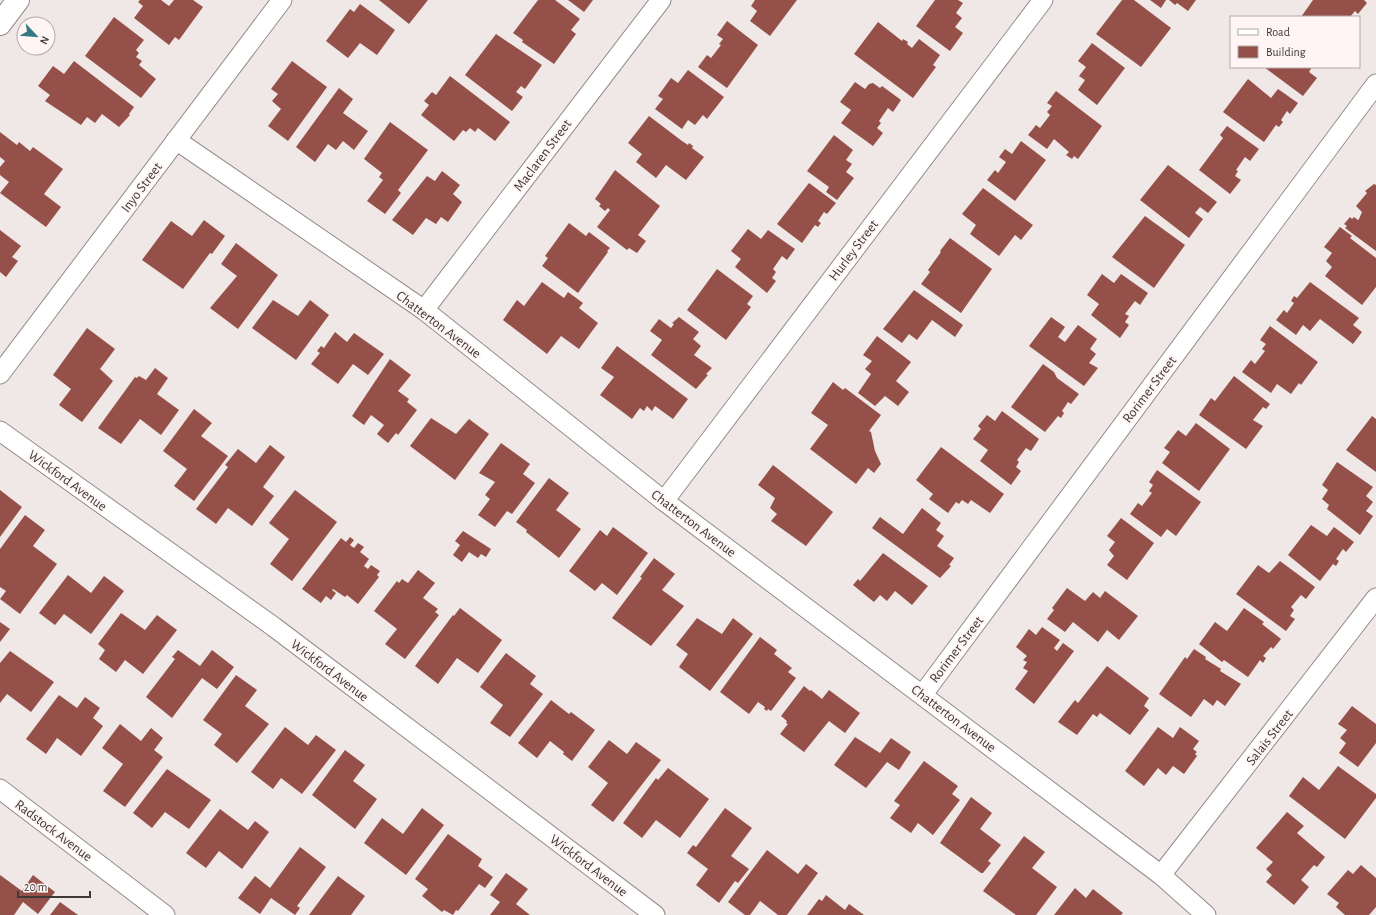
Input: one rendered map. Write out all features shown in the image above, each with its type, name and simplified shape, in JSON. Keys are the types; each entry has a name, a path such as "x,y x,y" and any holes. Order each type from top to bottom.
{"main road":[{"path":"0,24 18,0"}],"street":[{"name":"Inyo Street","path":"0,374 282,0"},
{"name":"Maclaren Street","path":"424,310 661,0"},
{"name":"Hurley Street","path":"664,501 1043,0"},
{"name":"Rorimer Street","path":"923,694 1376,84"},
{"name":"Chatterton Avenue","path":"176,140 424,310 664,501 923,694 1161,875 1206,915"},
{"name":"Wickford Avenue","path":"0,431 274,627 655,915"},
{"name":"Salais Street","path":"1161,875 1376,598"},
{"name":"Radstock Avenue","path":"0,789 165,915"}],"building":[{"path":"140,0 161,0 169,6 174,0 193,0 203,7 179,40 175,37 169,45 134,18 143,6 138,2"},
{"path":"379,0 428,0 409,24"},
{"path":"538,0 555,0 580,19 571,30 576,34 554,64 522,42 523,40 513,33"},
{"path":"568,0 593,0 584,12"},
{"path":"755,0 797,0 770,36 750,21 757,11 751,6"},
{"path":"935,0 958,0 963,3 956,13 962,18 955,27 963,33 950,51 916,26"},
{"path":"1122,0 1134,0 1171,28 1141,67 1096,34"},
{"path":"1150,0 1166,0 1161,8"},
{"path":"1169,0 1196,0 1188,11 1177,3 1175,5"},
{"path":"1313,0 1364,0 1367,3 1358,14 1355,11 1351,16 1302,16"},
{"path":"360,4 395,30 377,55 360,43 348,58 326,41 350,9 354,12"},
{"path":"114,17 144,40 136,50 139,53 136,57 142,61 139,65 156,79 141,98 85,56"},
{"path":"727,21 758,45 727,88 698,67 707,55 711,58 721,45 719,44 723,39 717,35"},
{"path":"878,22 902,41 903,39 908,42 907,44 912,48 919,39 940,55 933,65 936,67 913,98 854,54"},
{"path":"496,34 542,65 525,89 521,86 516,92 523,97 512,111 465,75"},
{"path":"1092,43 1125,68 1097,105 1078,90 1085,80 1079,76 1086,67 1078,61"},
{"path":"74,61 134,107 129,114 130,115 119,127 102,114 95,123 87,117 81,125 45,101 50,95 38,86 53,66 64,74"},
{"path":"292,61 327,87 288,141 268,126 281,109 272,101 278,94 271,89"},
{"path":"1265,68 1311,68 1309,72 1317,78 1303,96"},
{"path":"688,70 724,97 707,119 703,115 695,125 688,120 682,129 655,109 663,99 658,96 671,78 678,83"},
{"path":"450,76 510,122 495,141 478,128 475,132 470,128 466,132 463,130 454,141 421,115 429,105 424,101 432,92 436,95"},
{"path":"1248,79 1271,98 1278,89 1298,103 1290,114 1287,111 1281,120 1283,122 1279,127 1276,125 1264,142 1223,112"},
{"path":"855,82 865,89 869,84 873,83 880,88 882,86 901,100 893,112 888,108 879,121 881,123 877,128 883,133 873,146 841,123 851,110 840,102"},
{"path":"339,88 353,99 343,113 368,131 354,150 343,141 336,150 328,144 315,162 296,147"},
{"path":"1056,91 1102,126 1078,159 1074,156 1072,159 1066,155 1069,152 1054,139 1047,149 1028,135 1036,125 1040,128 1050,115 1047,112 1052,106 1047,103"},
{"path":"649,116 682,141 688,145 689,143 693,146 692,148 704,157 686,180 666,165 656,178 636,162 642,154 628,143"},
{"path":"390,122 428,150 398,190 401,193 385,214 367,201 383,180 379,177 382,173 364,159"},
{"path":"1227,126 1259,149 1250,161 1245,157 1236,170 1238,171 1235,176 1241,180 1230,194 1199,170 1223,138 1220,135"},
{"path":"0,132 17,145 19,142 30,151 33,147 63,169 44,194 61,207 46,227 0,193 9,182 0,175 0,167 5,161 0,157"},
{"path":"834,135 853,150 846,160 852,164 846,172 854,178 837,200 826,192 829,187 807,171"},
{"path":"1021,141 1046,160 1015,201 987,180 995,170 998,173 1006,162 999,157 1005,149 1012,154"},
{"path":"1168,165 1217,202 1208,213 1200,207 1195,213 1203,219 1189,238 1140,200"},
{"path":"615,170 660,206 638,235 646,241 637,253 629,248 627,250 597,227 610,210 608,208 605,211 599,206 601,204 595,199"},
{"path":"442,171 460,185 453,194 462,202 448,222 441,217 436,224 426,218 413,235 392,220 427,176 435,181"},
{"path":"809,183 836,203 827,214 824,212 818,221 821,223 818,227 815,225 802,243 777,224"},
{"path":"1374,184 1376,185 1376,251 1345,228 1347,226 1344,224 1350,217 1352,219 1354,217 1358,220 1359,219 1362,212 1356,206 1367,193 1365,191"},
{"path":"983,188 1033,225 1021,240 1015,235 999,256 970,234 976,225 962,214"},
{"path":"1145,216 1185,245 1154,288 1112,257"},
{"path":"204,220 225,236 183,289 142,260 171,221 192,236"},
{"path":"569,223 586,236 589,232 610,248 578,293 542,266 548,258 545,256"},
{"path":"1340,227 1352,236 1350,238 1376,258 1376,287 1362,305 1325,276 1332,267 1326,261 1332,253 1324,247"},
{"path":"748,229 761,239 768,230 795,249 787,260 782,256 773,269 776,272 772,278 776,281 767,293 735,267 741,259 731,251"},
{"path":"0,230 21,246 12,257 18,261 6,277 0,272"},
{"path":"950,238 992,269 961,313 921,284 930,272 928,270 941,252 940,251"},
{"path":"236,243 278,275 238,329 210,308 237,276 221,264"},
{"path":"717,269 753,296 747,304 751,307 726,340 687,310"},
{"path":"1102,274 1114,283 1121,274 1148,293 1140,305 1135,301 1125,314 1129,316 1125,322 1129,325 1120,338 1091,315 1099,304 1087,295"},
{"path":"542,282 564,298 568,292 583,303 579,308 598,323 579,349 561,336 547,354 503,320 517,300 524,306"},
{"path":"1310,282 1359,318 1353,325 1362,332 1353,344 1320,319 1310,331 1303,325 1296,335 1276,320 1284,310 1287,313 1294,303 1291,301 1294,296 1297,298"},
{"path":"914,290 963,325 955,337 932,320 917,340 909,334 902,343 883,329"},
{"path":"273,300 298,316 310,300 329,315 296,360 252,328"},
{"path":"679,317 699,332 693,339 701,346 694,355 712,368 696,389 651,355 662,340 650,331 659,319 671,328 674,324 672,323"},
{"path":"1051,317 1065,327 1058,337 1065,342 1078,325 1097,339 1090,349 1096,354 1089,363 1098,368 1084,386 1029,346"},
{"path":"1270,326 1318,362 1301,385 1299,383 1291,394 1277,384 1271,393 1242,372 1251,360 1255,364 1265,351 1262,349 1266,344 1260,340"},
{"path":"87,328 115,349 100,369 113,381 82,422 59,405 71,389 53,375"},
{"path":"335,332 347,342 354,333 384,354 368,375 353,364 338,384 311,364 320,353 317,351 321,346 324,348"},
{"path":"877,336 911,362 896,381 909,392 898,406 885,396 875,406 858,393 871,374 865,369 872,361 863,355"},
{"path":"617,346 688,399 673,419 655,406 652,411 647,406 644,411 640,408 632,419 600,395 614,377 601,368"},
{"path":"390,359 411,375 398,391 409,399 407,402 417,410 398,435 396,433 388,443 377,434 384,425 371,415 364,425 352,416"},
{"path":"1043,364 1054,372 1057,378 1079,394 1071,404 1068,402 1062,411 1064,413 1061,418 1058,416 1045,432 1011,407"},
{"path":"155,368 168,378 157,394 179,410 161,435 140,419 121,444 98,428 135,377 137,378 139,376 146,380"},
{"path":"1234,376 1270,404 1266,409 1263,407 1253,420 1263,426 1246,449 1199,415 1211,398 1215,401"},
{"path":"833,382 843,390 845,388 881,415 869,431 871,432 875,451 881,464 874,473 868,468 856,484 810,449 828,425 811,413"},
{"path":"194,409 212,423 201,436 228,456 194,501 174,486 187,469 163,451"},
{"path":"1002,411 1039,439 1031,451 1026,448 1017,460 1019,462 1016,467 1021,471 1011,485 980,461 988,450 973,439 981,429 978,426 987,415 995,421"},
{"path":"1372,416 1376,419 1376,472 1346,450"},
{"path":"431,418 456,434 469,419 489,434 455,480 410,446"},
{"path":"1196,423 1230,449 1199,491 1162,463 1170,452 1164,448 1178,430 1186,436"},
{"path":"501,443 530,464 523,474 535,483 512,514 507,511 495,527 478,515 490,499 485,495 495,482 479,473"},
{"path":"270,445 285,457 263,487 274,496 252,526 228,508 216,524 196,509 228,467 225,465 238,449 256,463"},
{"path":"941,447 1004,494 990,513 971,500 968,504 962,500 959,504 956,502 948,513 929,499 933,494 916,480"},
{"path":"1337,462 1373,487 1366,496 1373,502 1366,511 1373,516 1360,535 1327,509 1329,505 1322,499 1328,490 1322,485"},
{"path":"773,465 833,512 806,546 771,521 777,514 770,508 775,498 758,485"},
{"path":"1157,470 1201,502 1176,536 1167,529 1161,537 1130,514 1138,503 1142,506 1152,493 1149,491 1153,485 1149,482"},
{"path":"549,478 569,493 556,510 581,529 559,558 526,532 527,530 516,522"},
{"path":"0,490 22,507 0,537"},
{"path":"295,490 337,522 292,581 270,564 289,539 269,523"},
{"path":"922,508 941,523 936,530 944,536 937,546 954,558 949,565 951,566 940,578 872,528 880,517 903,534"},
{"path":"25,515 45,530 33,546 57,564 20,614 0,599 6,591 0,587 0,549"},
{"path":"1121,518 1154,543 1127,580 1107,565 1114,556 1109,550 1115,542 1107,536"},
{"path":"1311,525 1327,536 1334,527 1354,542 1346,552 1343,549 1336,559 1339,561 1336,566 1333,564 1320,581 1288,555"},
{"path":"613,527 648,553 617,595 602,583 595,591 569,571 600,530 607,536"},
{"path":"463,531 491,549 486,557 481,554 478,558 469,552 462,562 453,555 460,545 455,541"},
{"path":"350,537 354,540 350,545 354,548 358,543 364,547 360,552 369,559 364,566 368,569 371,565 380,571 377,575 379,577 358,604 347,595 345,597 333,589 332,590 336,593 331,600 326,596 321,603 302,589 341,538 346,542"},
{"path":"883,553 928,586 912,605 895,591 887,601 880,595 874,602 853,585 858,579 860,581"},
{"path":"654,558 675,574 662,590 684,606 651,646 612,618 642,578 640,577"},
{"path":"1280,561 1315,587 1306,599 1301,595 1291,607 1294,610 1290,616 1295,619 1286,631 1236,594 1258,565 1269,573"},
{"path":"418,570 435,583 423,598 438,609 435,612 439,615 405,659 385,644 397,629 374,611 397,581 399,583 402,579 408,583"},
{"path":"68,575 91,593 104,576 124,591 91,634 64,614 55,625 39,613"},
{"path":"1067,588 1085,601 1093,592 1100,598 1105,591 1138,616 1119,640 1107,630 1098,642 1073,622 1065,632 1047,619 1054,610 1052,608"},
{"path":"460,608 502,640 478,673 457,658 438,684 415,666 453,615 454,616"},
{"path":"1244,608 1264,622 1262,624 1281,639 1273,649 1271,647 1263,656 1266,658 1263,663 1260,660 1248,677 1224,660 1222,662 1199,644 1215,622 1227,631"},
{"path":"121,613 145,630 157,615 177,630 143,674 125,660 116,672 99,659 105,650 98,644"},
{"path":"697,618 722,634 733,618 753,634 710,691 679,667 688,654 676,645"},
{"path":"0,622 10,629 0,642"},
{"path":"1042,627 1060,640 1054,648 1057,651 1063,643 1074,651 1034,704 1015,689 1028,671 1023,668 1027,662 1023,660 1027,656 1016,647 1029,629 1036,635"},
{"path":"760,637 777,650 774,654 792,668 788,672 796,678 771,711 764,709 765,707 758,702 749,714 720,692"},
{"path":"1194,649 1206,657 1205,659 1221,669 1220,671 1241,684 1225,706 1217,700 1213,706 1204,699 1191,717 1159,694 1185,657 1187,659"},
{"path":"178,650 200,666 212,650 234,667 217,689 202,678 172,718 146,697 175,659 172,657"},
{"path":"10,651 54,682 31,712 7,694 0,703 0,663"},
{"path":"506,653 536,676 530,684 543,694 510,737 490,723 503,705 480,687"},
{"path":"1107,666 1149,698 1144,706 1149,710 1130,735 1100,713 1097,717 1093,714 1077,735 1058,722 1075,700 1078,703"},
{"path":"236,675 257,690 245,706 269,724 237,763 214,745 222,734 203,720"},
{"path":"804,686 822,699 829,690 860,713 845,733 829,721 804,752 780,734 788,724 786,723 787,721 781,716"},
{"path":"59,695 77,708 85,697 100,708 93,718 103,726 81,756 57,738 46,754 26,739"},
{"path":"551,700 569,714 571,712 595,730 572,761 563,754 564,752 550,741 537,758 518,743"},
{"path":"1352,706 1376,724 1376,743 1358,767 1339,753 1346,743 1340,738 1347,730 1338,724"},
{"path":"120,724 141,741 151,728 163,738 154,750 163,757 125,807 103,791 123,764 102,748"},
{"path":"285,727 308,745 316,735 336,750 302,794 281,778 273,789 251,772"},
{"path":"1158,727 1173,738 1180,727 1199,741 1193,749 1197,752 1195,754 1197,756 1184,774 1173,766 1166,775 1158,768 1144,786 1125,771"},
{"path":"855,737 880,753 891,738 911,752 899,770 887,762 866,788 834,765"},
{"path":"609,740 627,754 636,742 661,760 613,822 591,805 608,783 588,767"},
{"path":"345,750 365,765 353,781 377,799 355,829 312,795"},
{"path":"924,761 958,786 952,794 960,800 933,835 918,823 911,833 890,818 900,805 894,801"},
{"path":"1338,766 1376,794 1376,798 1345,839 1289,796 1303,777 1319,790"},
{"path":"668,768 709,799 680,838 656,820 642,838 623,823 656,778 658,780"},
{"path":"167,769 211,800 189,829 165,812 152,828 133,813"},
{"path":"971,797 992,813 980,829 1001,845 988,861 991,863 983,873 940,843"},
{"path":"422,808 444,825 406,875 364,843 382,818 403,834"},
{"path":"725,808 752,828 731,856 749,869 738,883 735,881 719,903 696,885 708,869 687,853 693,845 696,847"},
{"path":"220,809 248,830 255,821 269,832 242,869 219,851 206,868 186,853"},
{"path":"1287,812 1304,826 1297,833 1325,857 1317,867 1314,865 1301,880 1309,887 1294,905 1266,882 1272,875 1266,869 1273,862 1256,848"},
{"path":"448,834 482,859 478,866 493,877 485,888 479,884 458,911 456,910 453,915 444,910 442,912 422,896 428,889 415,879"},
{"path":"1024,836 1045,852 1032,868 1057,887 1036,915 1016,915 983,891"},
{"path":"300,847 326,867 297,906 300,908 295,915 271,898 260,914 238,898 255,876 270,888"},
{"path":"767,850 798,874 806,864 818,873 787,915 778,915 760,901 750,915 745,915 728,902"},
{"path":"1361,865 1376,878 1376,907 1369,915 1345,915 1336,907 1339,903 1327,894 1348,870 1353,874"},
{"path":"506,873 528,889 516,904 530,915 490,915 500,902 490,895"},
{"path":"0,875 22,891 33,875 55,892 38,914 23,902 14,915 0,915"},
{"path":"338,876 365,896 351,915 309,915"},
{"path":"1075,888 1086,898 1093,889 1123,913 1121,915 1054,915"},
{"path":"826,895 845,910 849,904 864,915 807,915 819,899 822,901"},
{"path":"60,902 78,915 50,915"}]}
